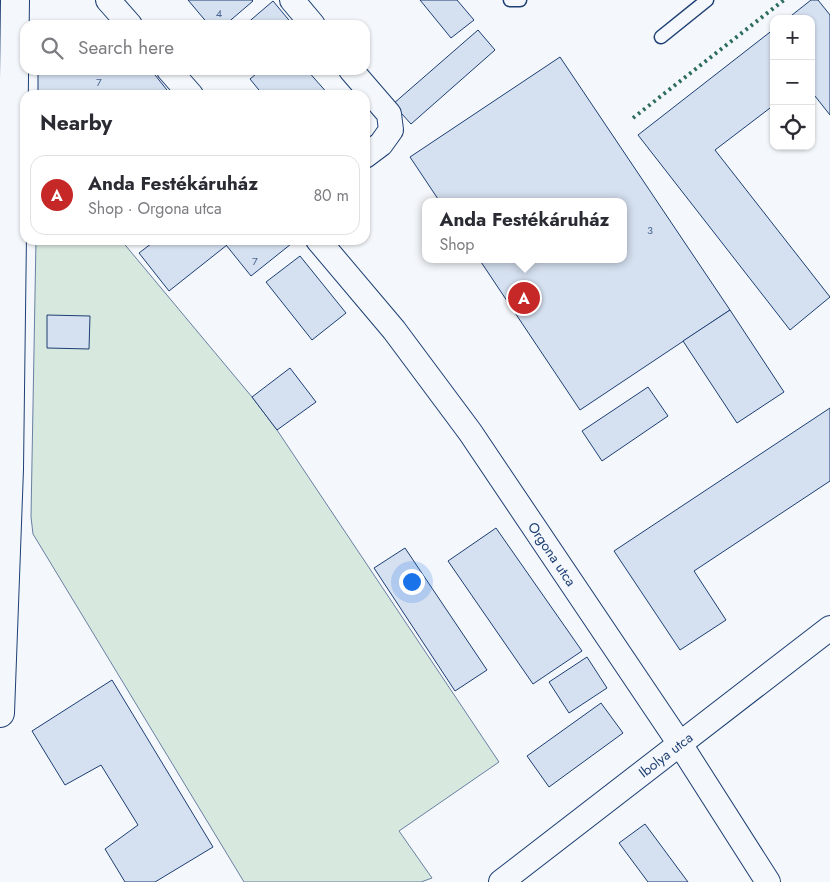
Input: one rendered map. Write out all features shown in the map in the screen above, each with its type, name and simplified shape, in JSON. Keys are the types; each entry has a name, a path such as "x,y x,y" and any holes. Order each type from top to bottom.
{"street":[{"path":"0,713 9,468 15,0"},
{"path":"108,0 126,20"},
{"path":"292,0 309,20"},
{"path":"173,75 187,90"},
{"path":"355,75 368,90"},
{"path":"370,92 389,114 391,130 381,144 370,152"},
{"name":"Orgona utca","path":"322,245 394,330 470,432 680,744 768,882"},
{"name":"Ibolya utca","path":"502,882 830,628"}],"lane":[{"path":"510,0 520,0"},
{"path":"661,37 707,0"}],"shaded area":[{"path":"36,245 125,245 252,397 277,430 499,762 399,831 432,878 421,882 244,882 33,534 31,517"}],"building":[{"path":"188,0 253,1 231,20 205,20"},
{"path":"420,0 457,0 474,20 451,38"},
{"path":"811,0 818,0 830,15 830,115 815,96 815,15 792,15"},
{"path":"273,1 289,20 251,20"},
{"path":"478,30 495,50 411,124 393,104"},
{"path":"770,32 770,108 715,150 830,297 790,330 638,135"},
{"path":"560,57 730,310 580,410 482,263 627,263 627,198 437,198 410,157"},
{"path":"38,75 155,75 167,90 38,90"},
{"path":"255,75 311,75 325,90 259,90 250,79"},
{"path":"149,245 227,245 169,291 139,253"},
{"path":"226,245 290,245 251,276"},
{"path":"300,256 346,313 312,340 266,282"},
{"path":"730,310 784,392 737,423 683,341"},
{"path":"47,315 90,316 89,349 47,348"},
{"path":"290,368 316,402 277,430 252,397"},
{"path":"648,387 668,416 602,461 582,431"},
{"path":"830,408 830,481 694,571 726,620 680,650 614,551"},
{"path":"496,528 582,651 533,684 448,561"},
{"path":"405,548 487,670 455,691 374,568"},
{"path":"587,657 607,688 569,713 549,682"},
{"path":"112,680 213,847 155,882 125,882 105,849 138,825 101,765 65,785 32,731"},
{"path":"601,703 623,733 549,787 527,756"},
{"path":"645,824 688,882 648,882 619,843"}],"hedge":[{"path":"633,118 784,0"}],"place":[{"name":"Anda Festékáruház","path":"524,298"}]}
